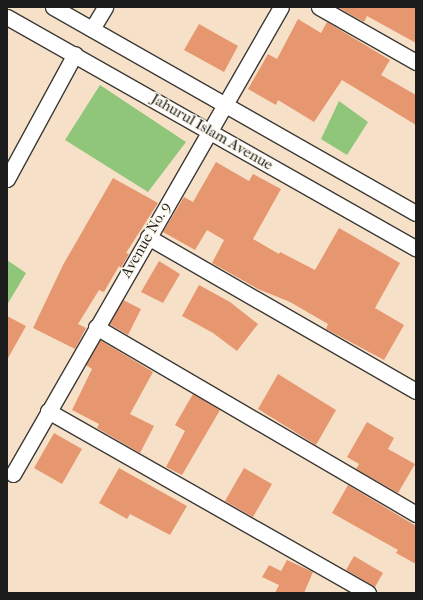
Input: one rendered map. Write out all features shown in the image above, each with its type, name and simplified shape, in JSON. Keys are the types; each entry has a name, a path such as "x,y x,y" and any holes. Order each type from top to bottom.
{"street":[{"path":"92,29 105,7"},
{"name":"Avenue No. 9","path":"13,474 281,7"},
{"path":"320,7 416,62"},
{"name":"Jahurul Islam Avenue","path":"62,9 92,29 416,213"},
{"name":"Jahurul Islam Avenue","path":"7,17 75,54 416,248"},
{"path":"7,180 75,54"},
{"path":"148,237 416,391"},
{"path":"96,327 416,514"},
{"path":"48,411 368,593"}],"green space":[{"path":"100,85 186,142 148,192 65,140"},
{"path":"339,101 368,122 347,155 321,139"},
{"path":"7,260 26,273 7,305"}],"building":[{"path":"337,7 416,7 416,43 367,16 364,22"},
{"path":"298,19 321,33 327,22 390,60 381,75 416,95 416,125 342,80 314,122 278,100 276,105 248,89 268,54 277,59"},
{"path":"199,24 238,46 224,72 184,50"},
{"path":"216,162 249,181 253,174 281,189 253,239 279,254 280,252 315,270 339,228 400,263 375,308 404,325 384,360 326,329 328,324 290,302 258,289 212,263 224,240 207,230 195,250 163,232 184,197 193,202"},
{"path":"113,178 158,203 126,253 129,254 121,268 119,266 104,292 99,290 78,324 86,328 75,349 33,328 63,265"},
{"path":"159,261 180,274 163,303 141,292"},
{"path":"199,285 230,302 258,324 237,351 213,333 182,316"},
{"path":"123,300 141,309 128,335 109,324"},
{"path":"7,316 26,326 7,360"},
{"path":"100,340 153,372 130,414 154,426 140,453 97,428 99,424 72,410 92,369 86,365"},
{"path":"278,374 336,410 316,445 258,409"},
{"path":"193,394 220,410 182,475 166,467 185,431 175,425"},
{"path":"367,422 394,438 388,449 415,464 398,493 356,469 359,464 347,457"},
{"path":"54,433 82,449 62,484 34,468"},
{"path":"119,468 187,506 170,535 130,514 127,519 99,503"},
{"path":"244,468 272,484 253,517 225,501"},
{"path":"348,485 416,526 416,564 396,553 398,550 332,513"},
{"path":"354,556 383,573 375,587 346,570"},
{"path":"287,560 313,572 304,593 275,593 279,585 262,577 269,565 281,571"}]}
